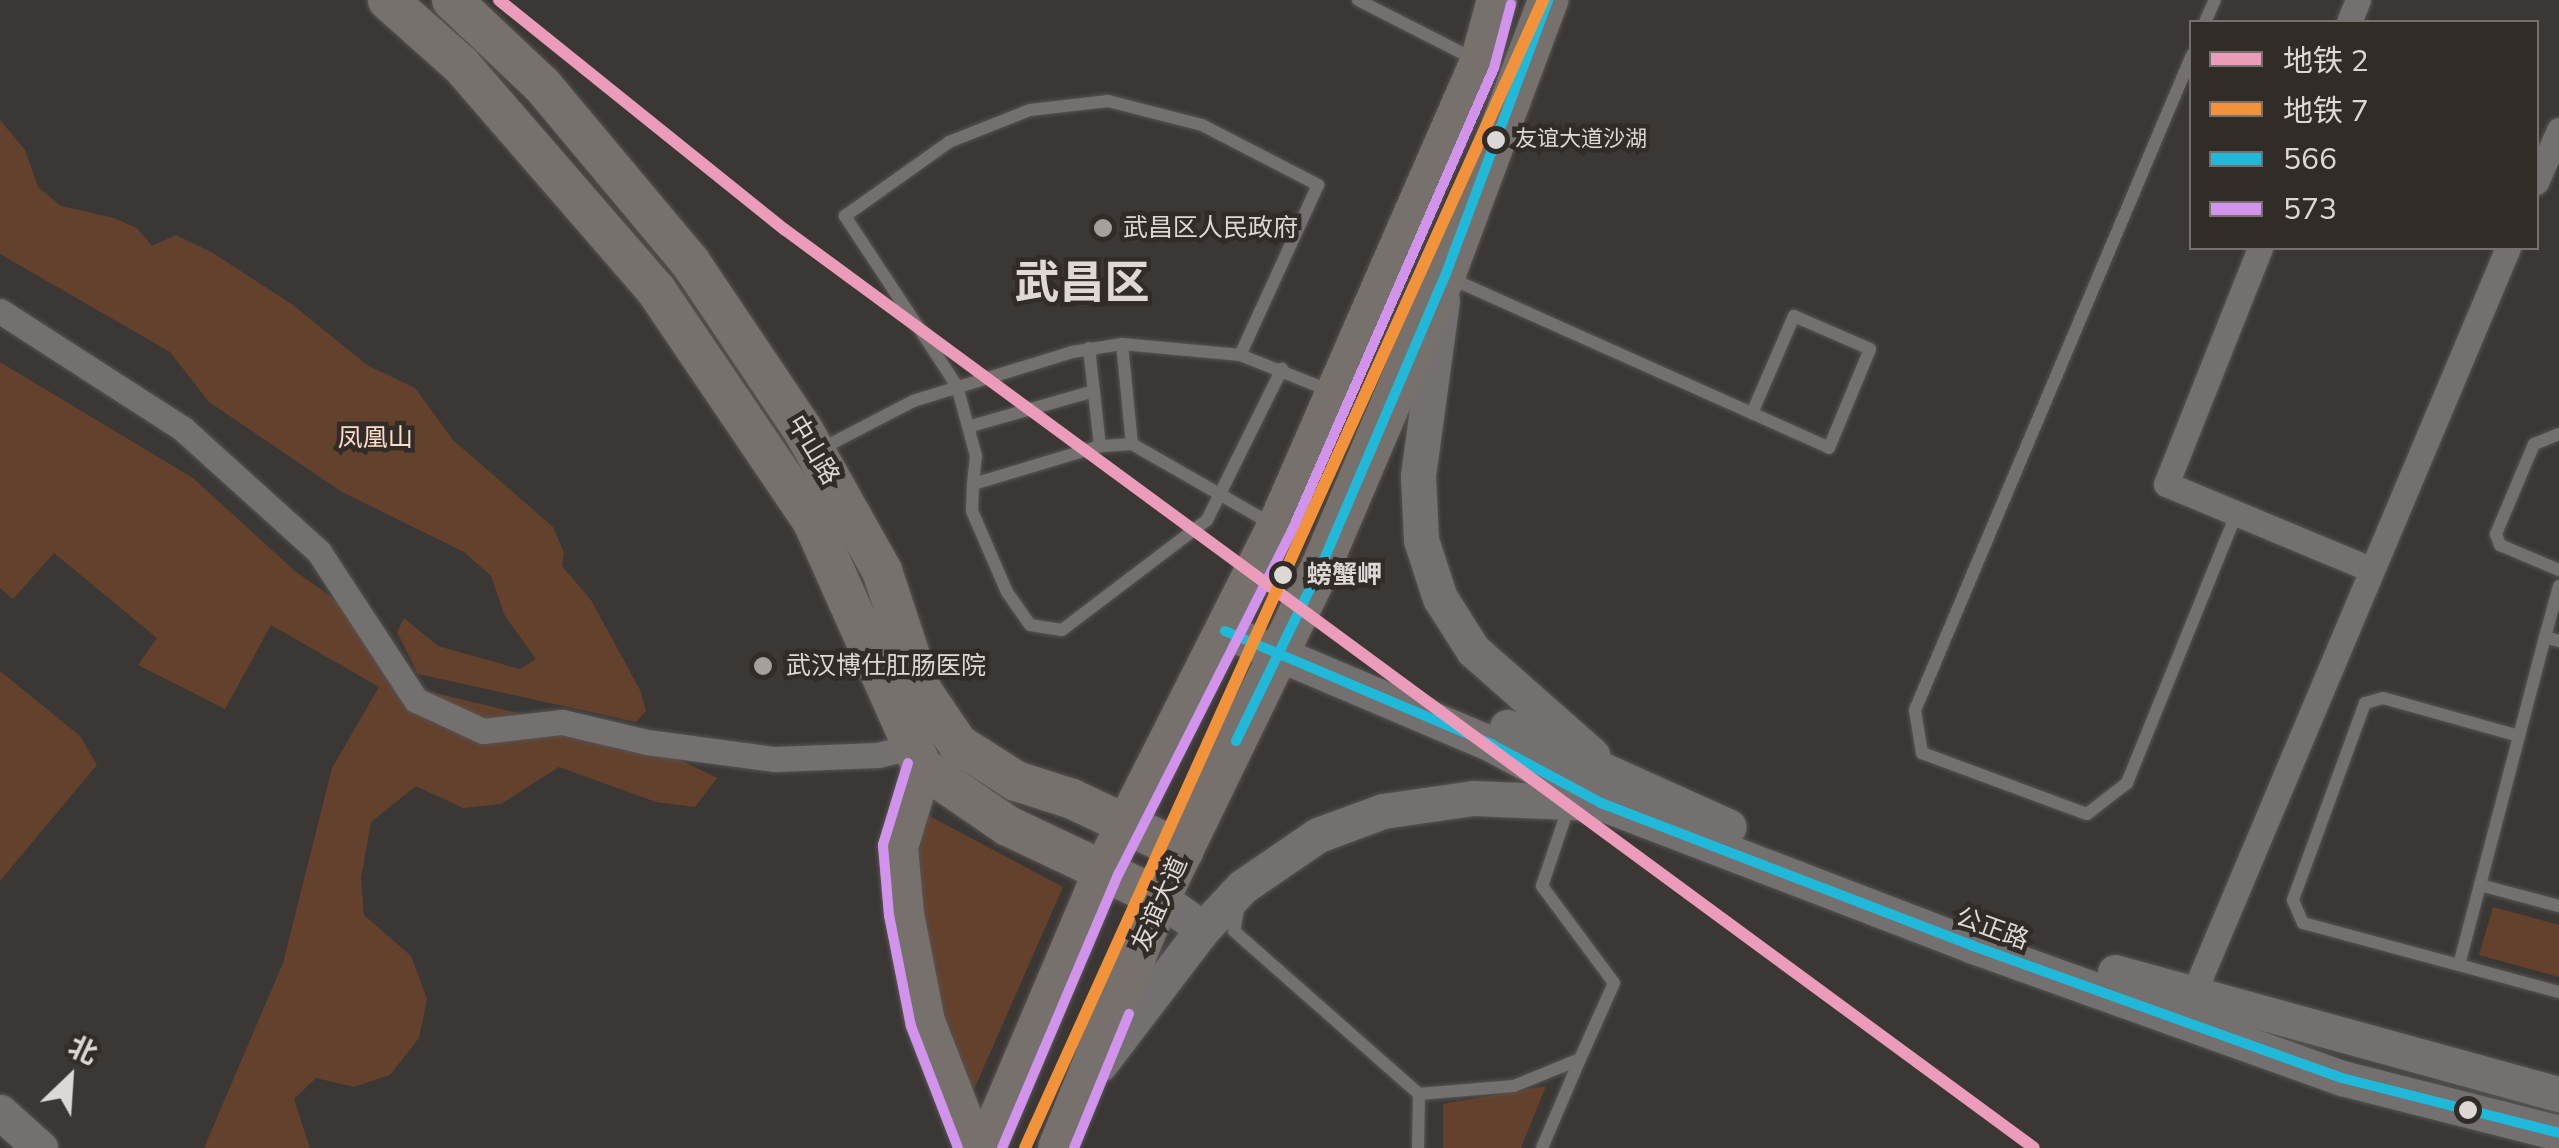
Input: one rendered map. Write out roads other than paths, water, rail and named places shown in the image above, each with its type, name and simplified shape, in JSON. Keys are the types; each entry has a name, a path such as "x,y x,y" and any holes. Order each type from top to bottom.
{"main road":[{"name":"中山路","path":"388,0 461,65 656,290 812,520 916,756"},
{"name":"中山路","path":"452,0 542,85 690,262 816,452 882,570 922,690 958,744 1016,780 1128,824 1183,851"},
{"path":"986,1148 1106,867 1277,527 1480,62 1497,0"},
{"name":"友谊大道","path":"1058,1148 1160,898 1275,658 1445,276 1548,0"},
{"path":"1445,276 1418,476 1422,540 1440,598 1472,650 1598,796"},
{"name":"公正路","path":"1225,631 1275,658 1443,724 1495,721 1598,796 2342,1078 2559,1134"},
{"path":"974,1148 926,1022 904,914 898,847 916,756 1008,826 1106,867 1160,898 1203,930"},
{"path":"1084,1085 1203,930 1242,886 1318,835 1382,811 1474,798 1598,796"},
{"name":"公正路","path":"1598,796 2192,997 2559,1094"},
{"path":"0,1112 40,1148"}],"street":[{"path":"2539,175 2559,130"},
{"path":"2259,250 2166,484 2370,569"},
{"path":"2192,997 2507,250"},
{"path":"0,311 183,429 319,552 416,700 483,732 562,722 646,742 775,759 916,756"}],"lane":[{"path":"1358,0 1480,62"},
{"path":"2189,62 1915,710 1922,753 2087,814 2127,783 2236,514"},
{"path":"1240,355 1318,185 1163,111 1108,101 1030,110 949,142 845,216 957,386 971,426 972,511 1007,592 1030,625 1046,632 1062,630 1168,555 1222,498 1282,368"},
{"path":"1445,276 1829,448 1870,349 1794,316 1752,413"},
{"path":"816,452 890,409 1089,348 1122,344 1240,355 1282,368 1334,392"},
{"path":"1122,344 1132,444"},
{"path":"1089,348 1100,446"},
{"path":"971,426 1094,391"},
{"path":"2559,434 2534,444 2496,534 2500,545 2559,570"},
{"path":"973,484 1100,446 1132,444 1277,527"},
{"path":"2459,965 2519,736 2552,639 2559,586"},
{"path":"2519,736 2383,698 2365,703 2293,900 2303,923 2559,992"},
{"path":"1542,1148 1614,983 1542,886 1598,796"},
{"path":"2480,885 2559,906"},
{"path":"1242,886 1234,931 1419,1094 1514,1086 1580,1059"},
{"path":"1418,1148 1419,1094"}],"metro line":[{"name":"2","path":"499,0 784,229 2034,1148"},
{"name":"7","path":"1025,1148 1543,0"}],"place":[{"name":"友谊大道沙湖","path":"1496,140"},
{"name":"武昌区人民政府","path":"1103,228"},
{"name":"螃蟹岬","path":"1283,575"},
{"name":"武汉博仕肛肠医院","path":"763,666"}],"district":[{"name":"武昌区","path":"1082,284"}],"park label":[{"name":"凤凰山","path":"375,438"}]}
